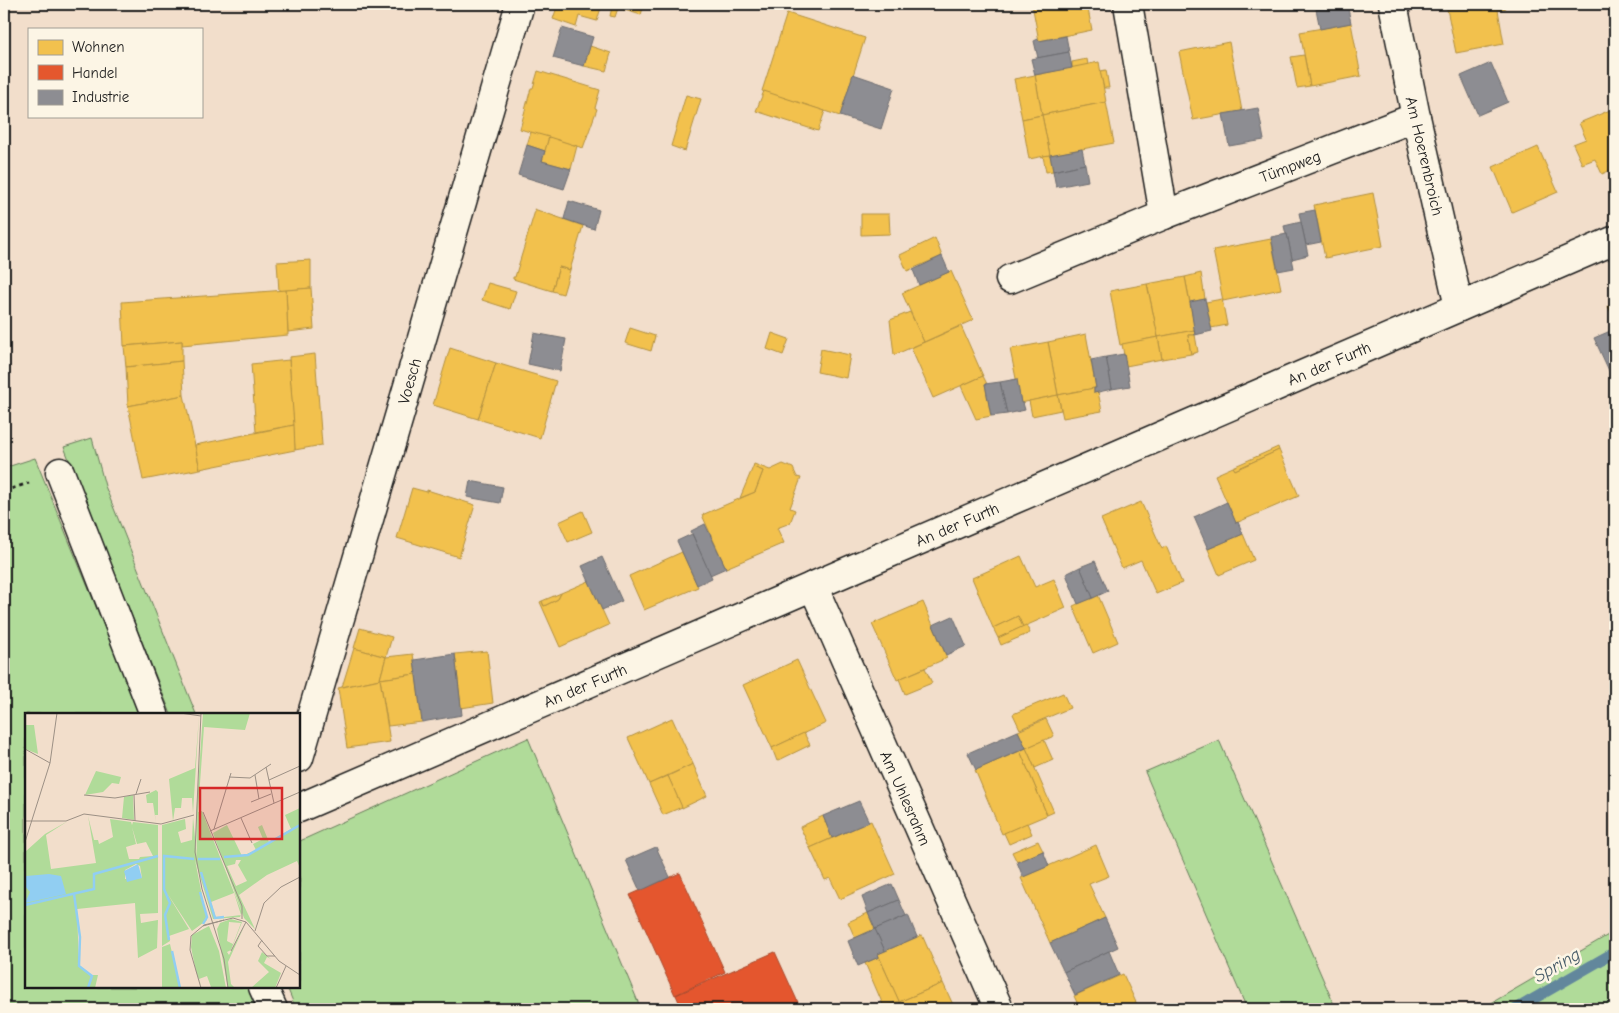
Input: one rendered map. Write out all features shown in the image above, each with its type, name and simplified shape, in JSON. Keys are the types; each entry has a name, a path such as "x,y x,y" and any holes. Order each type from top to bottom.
{"street":[{"name":"Voesch","path":"300,755 520,4"},
{"path":"1128,4 1164,215"},
{"name":"Am Hoerenbroich","path":"1393,4 1416,117 1460,307"},
{"name":"Tümpweg","path":"1010,279 1164,215 1416,117"},
{"name":"An der Furth","path":"300,808 1615,240"},
{"path":"60,472 154,713"},
{"name":"Am Uhlesrahm","path":"813,586 1000,1009"},
{"path":"263,988 273,1009"}],"green space":[{"path":"92,438 105,486 196,713 171,713 64,447"},
{"path":"35,458 140,713 25,713 25,988 252,988 261,1009 4,1009 4,468"},
{"path":"528,738 641,1009 296,1009 287,988 300,988 300,841"},
{"path":"1219,740 1336,1009 1247,1009 1145,772"},
{"path":"1615,931 1615,1009 1481,1009"}],"building: Wohnen":[{"path":"558,4 602,4 597,21 579,16 576,27 553,19"},
{"path":"604,4 644,4 641,15 618,8 615,17 610,16 612,7"},
{"path":"1032,4 1087,4 1092,30 1039,41"},
{"path":"1446,4 1505,4 1506,8 1498,10 1504,44 1456,53"},
{"path":"787,13 865,38 840,116 762,91"},
{"path":"1351,23 1361,76 1310,86 1300,32"},
{"path":"1229,42 1242,111 1193,120 1179,52"},
{"path":"590,46 611,53 606,71 584,66"},
{"path":"1304,55 1310,86 1297,88 1291,57"},
{"path":"1087,59 1088,65 1072,68 1072,62"},
{"path":"1099,62 1106,102 1042,115 1035,75"},
{"path":"1106,70 1109,88 1104,88 1100,71"},
{"path":"538,71 600,90 595,108 597,109 583,148 520,129 531,88 533,88"},
{"path":"1035,75 1042,115 1022,119 1014,79"},
{"path":"764,91 825,111 818,131 756,111"},
{"path":"686,95 701,99 685,151 671,146"},
{"path":"1106,102 1114,143 1050,155 1042,115"},
{"path":"1615,108 1615,168 1602,174 1595,159 1582,164 1573,144 1586,139 1579,123"},
{"path":"1042,115 1050,155 1029,159 1022,119"},
{"path":"531,132 549,137 545,151 527,145"},
{"path":"549,137 577,146 571,169 542,161"},
{"path":"1538,147 1558,192 1512,212 1493,167"},
{"path":"1050,155 1053,171 1046,172 1043,156"},
{"path":"1373,193 1383,246 1325,258 1314,205"},
{"path":"534,209 583,226 570,270 559,267 552,291 513,279 535,211"},
{"path":"861,214 889,214 890,234 861,235"},
{"path":"935,238 942,256 907,271 900,255"},
{"path":"1271,239 1281,289 1223,301 1213,250"},
{"path":"311,260 311,288 279,291 277,262"},
{"path":"559,267 570,270 563,294 552,291"},
{"path":"951,271 973,320 924,342 902,293"},
{"path":"1201,273 1205,299 1190,302 1185,277"},
{"path":"1185,277 1195,330 1158,337 1147,284"},
{"path":"488,283 516,291 510,309 482,300"},
{"path":"1147,284 1158,337 1120,345 1110,291"},
{"path":"311,288 314,329 288,332 286,290"},
{"path":"286,290 288,335 182,345 182,341 124,346 122,302"},
{"path":"1222,299 1227,325 1211,328 1206,302"},
{"path":"1615,303 1615,322 1608,306"},
{"path":"910,312 924,342 894,355 890,320"},
{"path":"961,326 983,376 933,398 911,348"},
{"path":"630,328 655,336 651,351 625,343"},
{"path":"1194,330 1195,335 1188,335 1191,354 1162,359 1158,337"},
{"path":"772,333 789,339 783,355 767,349"},
{"path":"1086,334 1096,388 1058,395 1048,342"},
{"path":"1188,335 1195,335 1198,352 1191,354"},
{"path":"1158,337 1162,359 1126,366 1122,344"},
{"path":"182,341 182,361 126,367 124,346"},
{"path":"1048,342 1058,395 1021,403 1010,349"},
{"path":"450,348 496,363 478,419 433,405"},
{"path":"821,349 850,355 846,378 817,372"},
{"path":"315,354 322,445 295,450 289,357"},
{"path":"289,360 294,425 256,432 251,364"},
{"path":"182,361 184,395 128,406 126,367"},
{"path":"496,363 556,381 540,438 478,419"},
{"path":"983,376 987,384 985,384 991,416 976,419 961,386"},
{"path":"1094,388 1094,393 1098,392 1102,411 1063,418 1058,395"},
{"path":"184,395 200,469 143,480 128,406"},
{"path":"1058,395 1061,410 1032,416 1029,401"},
{"path":"294,425 295,450 200,469 195,445"},
{"path":"1278,447 1279,450 1235,470 1233,467"},
{"path":"1279,450 1299,496 1236,523 1215,475 1233,467 1235,470"},
{"path":"754,464 770,470 783,464 793,468 797,477 801,478 790,508 795,510 790,523 777,528 784,543 726,568 702,515 755,492 763,471 753,467"},
{"path":"753,467 763,471 755,492 740,498"},
{"path":"412,488 427,492 427,490 475,505 459,557 397,538"},
{"path":"1141,502 1162,549 1166,546 1182,583 1156,594 1141,560 1122,568 1101,519"},
{"path":"583,511 592,532 568,542 559,522"},
{"path":"1243,534 1254,560 1219,575 1208,549"},
{"path":"682,552 698,587 644,610 629,576"},
{"path":"1021,556 1035,587 1054,579 1066,608 1023,627 1018,616 993,628 972,578"},
{"path":"589,581 609,625 560,647 540,602 542,601 544,606 558,599 561,593"},
{"path":"561,593 558,599 544,606 542,601"},
{"path":"1098,595 1118,642 1093,653 1073,606"},
{"path":"923,602 947,658 897,680 872,624"},
{"path":"1018,616 1023,627 998,638 993,628"},
{"path":"1026,625 1030,633 1001,645 998,638"},
{"path":"360,628 392,637 386,657 354,648"},
{"path":"354,648 386,657 380,679 342,687"},
{"path":"487,651 493,703 461,708 455,654"},
{"path":"413,654 416,674 380,679 386,657"},
{"path":"797,660 826,723 772,748 743,685"},
{"path":"925,668 932,683 905,694 899,679"},
{"path":"416,674 422,722 388,726 380,679"},
{"path":"380,679 390,742 347,748 338,688"},
{"path":"1063,693 1070,708 1020,729 1013,714"},
{"path":"672,718 693,764 649,784 628,738"},
{"path":"1046,719 1054,736 1026,748 1018,731"},
{"path":"804,733 810,745 777,761 772,748"},
{"path":"1044,740 1053,760 1035,768 1026,748"},
{"path":"1026,748 1054,812 1047,815 1020,751"},
{"path":"1020,751 1047,815 1002,834 975,770"},
{"path":"693,764 707,796 682,808 668,776"},
{"path":"668,776 682,807 663,815 649,784"},
{"path":"823,816 832,838 810,848 800,827"},
{"path":"871,821 895,874 840,899 830,878 825,880 810,848"},
{"path":"1027,823 1032,834 1009,844 1004,833"},
{"path":"1038,841 1043,851 1017,862 1012,852"},
{"path":"1096,845 1109,876 1089,884 1105,918 1050,943 1021,878"},
{"path":"868,913 875,929 855,938 848,922"},
{"path":"922,935 943,983 899,1002 878,954"},
{"path":"879,957 899,1001 884,1007 865,963"},
{"path":"1123,974 1139,1009 1080,1009 1074,996"},
{"path":"943,983 955,1009 902,1009 899,1002"},
{"path":"899,1001 902,1009 885,1009 884,1007"}],"building: Handel":[{"path":"680,873 725,972 675,995 630,895"},
{"path":"775,952 801,1009 682,1009 676,995"}],"building: Industrie":[{"path":"1347,4 1351,23 1320,29 1316,9"},
{"path":"562,28 593,37 584,66 553,58"},
{"path":"1066,36 1069,52 1038,58 1034,41"},
{"path":"1069,52 1072,68 1035,75 1031,59"},
{"path":"1491,63 1508,102 1478,115 1461,76"},
{"path":"853,74 894,88 881,129 840,116"},
{"path":"1258,108 1264,140 1229,146 1223,114"},
{"path":"527,145 545,151 542,161 571,169 564,189 518,175"},
{"path":"1082,149 1085,164 1053,171 1050,155"},
{"path":"1085,164 1088,181 1056,187 1053,171"},
{"path":"569,201 599,210 594,229 564,219"},
{"path":"1315,210 1321,242 1306,245 1299,213"},
{"path":"1301,222 1308,255 1292,259 1284,226"},
{"path":"1287,234 1294,268 1278,271 1271,237"},
{"path":"942,256 949,272 919,285 913,270"},
{"path":"1205,299 1212,331 1195,335 1190,302"},
{"path":"1615,329 1615,373 1611,375 1594,338"},
{"path":"534,333 566,339 560,371 528,364"},
{"path":"1124,354 1130,386 1112,389 1106,357"},
{"path":"1106,357 1112,389 1094,393 1094,388 1096,388 1091,360"},
{"path":"1017,379 1021,403 1023,403 1025,410 1007,414 1000,382"},
{"path":"1000,382 1007,414 991,416 985,384"},
{"path":"470,481 503,487 500,503 467,497"},
{"path":"1227,502 1243,534 1208,549 1194,517"},
{"path":"705,524 726,568 710,575 691,531"},
{"path":"692,534 712,578 697,585 677,541"},
{"path":"602,557 622,601 602,610 582,566"},
{"path":"1095,561 1108,591 1093,598 1080,567"},
{"path":"1080,567 1093,598 1078,604 1066,574"},
{"path":"953,616 966,646 946,655 933,625"},
{"path":"455,654 462,715 422,722 414,660"},
{"path":"1018,731 1026,748 976,770 968,753"},
{"path":"859,801 869,822 832,838 823,816"},
{"path":"656,847 670,877 640,891 626,860"},
{"path":"1043,851 1049,866 1023,877 1017,862"},
{"path":"892,884 899,900 868,913 862,897"},
{"path":"899,900 906,916 875,929 868,913"},
{"path":"908,915 917,937 885,951 875,929"},
{"path":"1105,918 1118,947 1064,972 1050,943"},
{"path":"875,929 885,951 878,954 879,957 858,966 848,941"},
{"path":"1109,951 1119,975 1075,995 1064,972"}],"waterway":[{"name":"Spring","path":"1516,1009 1615,952"}]}
